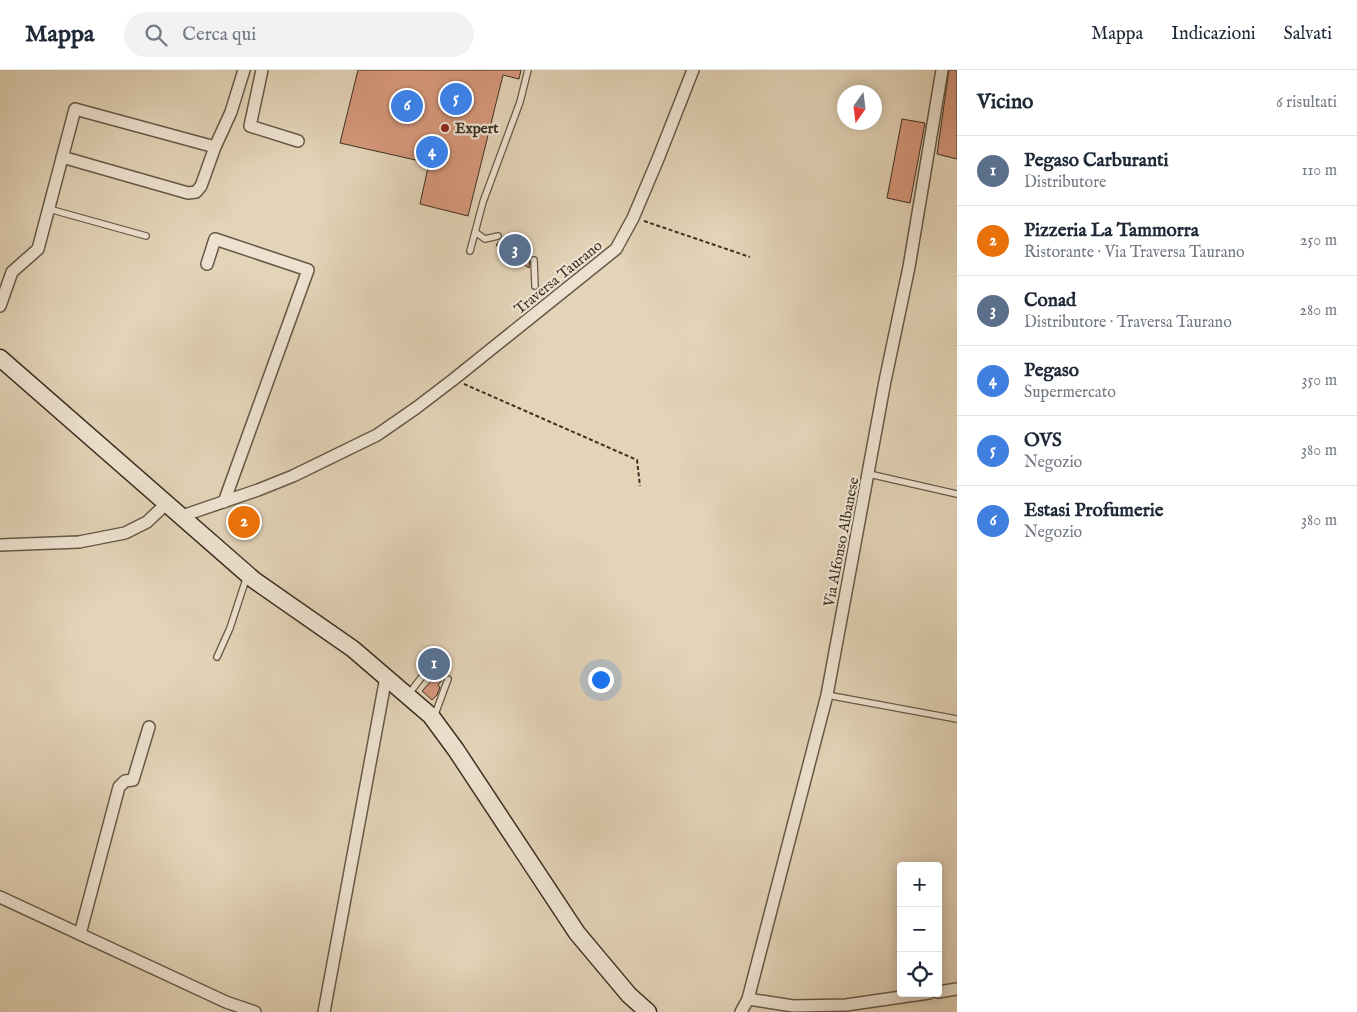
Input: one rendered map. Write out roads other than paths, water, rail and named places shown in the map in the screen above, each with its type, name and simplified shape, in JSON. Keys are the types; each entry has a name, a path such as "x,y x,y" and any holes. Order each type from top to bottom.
{"street":[{"path":"62,157 188,192 196,192 201,186 215,147 231,112 244,70"},
{"path":"262,70 250,126 298,141"},
{"name":"Traversa Taurano","path":"182,516 293,476 376,435 457,377 616,249 658,159 693,70"},
{"name":"Via Alfonso Albanese","path":"741,1012 748,999 827,695 885,381 912,248 942,70"},
{"path":"0,306 12,272 38,249 75,109 215,147"},
{"path":"207,264 215,239 308,270 224,502"},
{"path":"0,358 182,516 212,537 247,574 353,649 433,719 456,750 576,932 629,995 647,1012"},
{"path":"0,545 79,542 126,533 147,522 167,503"},
{"path":"324,1012 386,677"},
{"path":"80,934 119,787 125,781 133,780 149,726"},
{"path":"1,898 226,1002 255,1012"},
{"path":"942,991 957,989"},
{"path":"748,999 793,1006 846,1004 899,997"}],"lane":[{"path":"470,251 483,202 520,102 528,70"},
{"path":"48,208 146,236"},
{"path":"475,232 485,239 498,236"},
{"path":"534,260 535,286"},
{"path":"868,474 957,494"},
{"path":"217,657 235,614 247,574"},
{"path":"405,694 411,690 431,665"},
{"path":"433,719 448,679"},
{"path":"827,695 957,719"}],"place":[{"name":"OVS","path":"456,99"},
{"name":"Estasi Profumerie","path":"407,106"},
{"name":"Expert","path":"445,128"},
{"name":"Pegaso","path":"432,152"},
{"name":"Conad","path":"515,250"},
{"name":"Pizzeria La Tammorra","path":"244,522"},
{"name":"Pegaso Carburanti","path":"434,664"}]}
